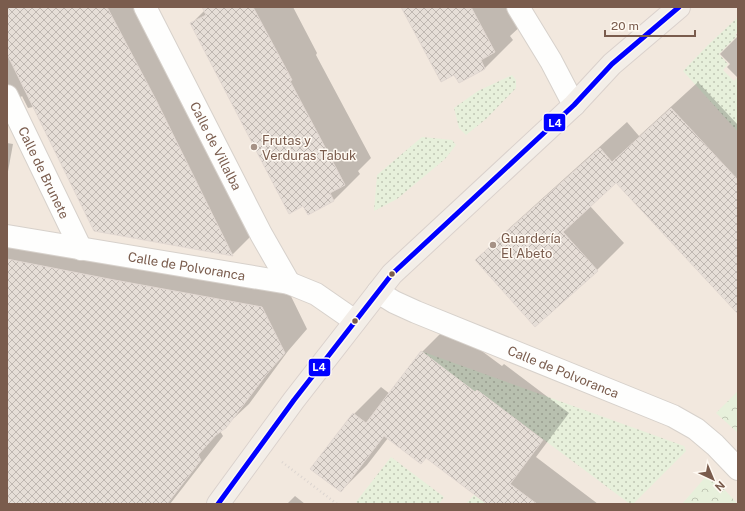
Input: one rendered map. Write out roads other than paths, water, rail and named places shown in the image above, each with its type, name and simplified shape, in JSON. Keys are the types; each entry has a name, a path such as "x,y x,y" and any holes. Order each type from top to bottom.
{"main road":[{"path":"218,504 294,400 392,274 574,105 612,64 679,7"}],"street":[{"name":"Calle de Villalba","path":"145,7 261,234 289,283"},
{"path":"518,7 551,60 574,105"},
{"name":"Calle de Brunete","path":"7,96 81,249"},
{"name":"Calle de Polvoranca","path":"7,236 289,283 316,294 355,321"},
{"name":"Calle de Polvoranca","path":"378,292 394,302 416,312 673,416 696,429 715,445 738,469"}],"place":[{"name":"Frutas y Verduras Tabuk","path":"254,147"},
{"name":"Guardería El Abeto","path":"493,245"}]}
